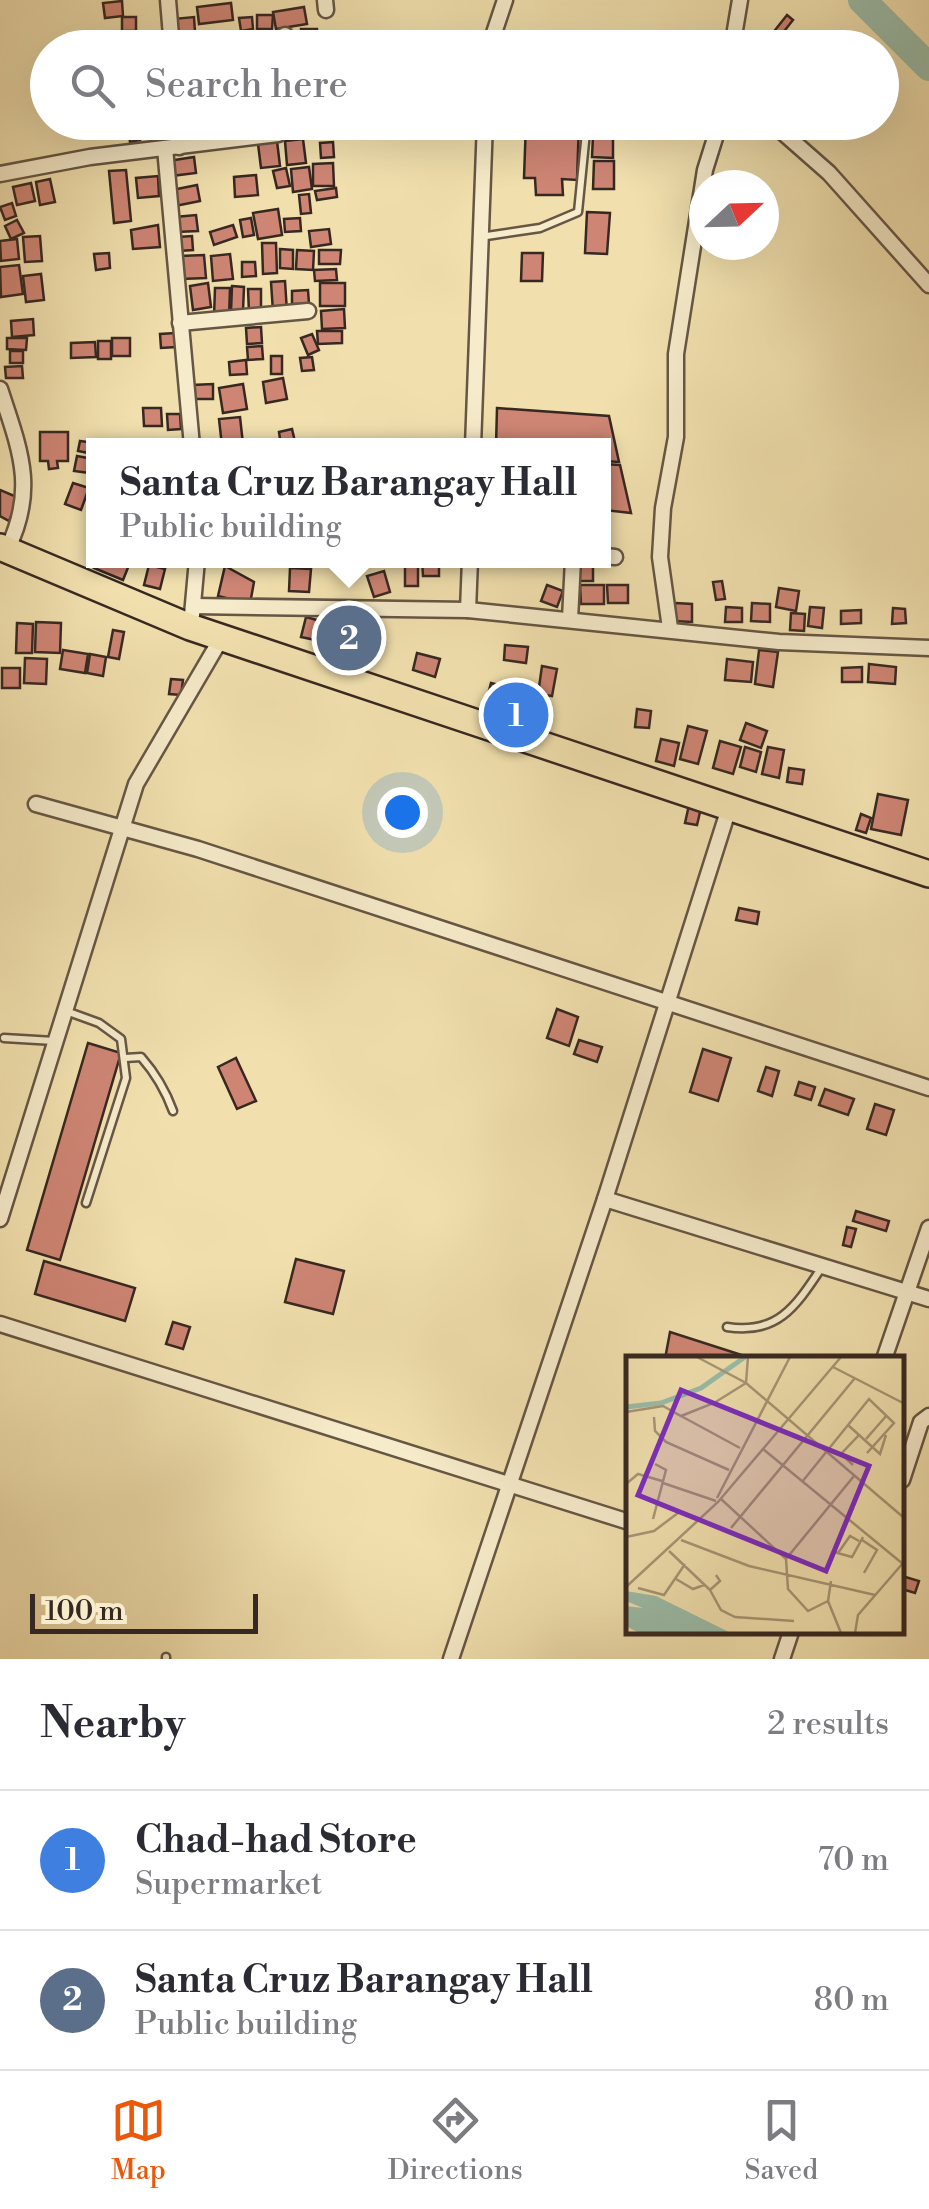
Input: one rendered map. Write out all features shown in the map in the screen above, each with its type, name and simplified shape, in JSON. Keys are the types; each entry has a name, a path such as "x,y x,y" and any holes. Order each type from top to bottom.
{"highway":[{"path":"4,548 192,616 222,637 929,874"}],"street":[{"path":"168,0 170,30"},
{"path":"495,30 504,0"},
{"path":"735,30 740,0"},
{"path":"174,140 180,323 191,438"},
{"path":"0,174 233,140"},
{"path":"474,438 484,140"},
{"path":"670,628 660,557 663,508 676,437 676,354 706,170 715,140"},
{"path":"791,140 829,173 929,285"},
{"path":"180,323 308,312"},
{"path":"0,389 19,448 26,489 22,520 4,548"},
{"path":"196,568 192,616 468,610 779,642 929,648"},
{"path":"468,610 470,568"},
{"path":"570,619 573,568"},
{"path":"0,1219 136,784 222,637"},
{"path":"36,804 198,848 929,1088"},
{"path":"451,1659 605,1199 730,805"},
{"path":"605,1199 929,1298"},
{"path":"885,1356 929,1228"},
{"path":"0,1324 626,1521"},
{"path":"904,1474 922,1422 929,1416"},
{"path":"782,1659 790,1634"}],"lane":[{"path":"480,237 540,228 578,212 585,140"},
{"path":"64,1011 98,1023 120,1039 125,1058 126,1078 86,1203"},
{"path":"4,1038 55,1041"},
{"path":"125,1058 141,1057 162,1083 172,1111"},
{"path":"727,1327 755,1332 781,1318 822,1266"}],"building":[{"path":"122,1 123,16 105,18 103,3"},
{"path":"231,3 233,20 199,24 197,7"},
{"path":"304,7 307,24 276,29 273,12"},
{"path":"257,15 273,15 272,29 257,29"},
{"path":"787,15 793,20 785,30 775,30"},
{"path":"122,17 136,17 136,30 122,30"},
{"path":"194,17 195,30 174,30 173,19"},
{"path":"252,17 253,29 241,30 239,18"},
{"path":"303,140 306,163 287,165 285,141"},
{"path":"525,140 578,140 577,180 562,179 563,195 536,195 535,178 524,178"},
{"path":"593,140 613,140 613,158 592,157"},
{"path":"277,141 280,166 261,168 258,144"},
{"path":"333,142 334,157 321,158 320,143"},
{"path":"194,157 196,173 171,176 168,161"},
{"path":"594,161 614,161 614,189 593,189"},
{"path":"333,163 334,186 313,186 313,164"},
{"path":"309,167 312,189 293,192 291,169"},
{"path":"286,168 290,186 277,188 273,171"},
{"path":"126,170 131,221 114,223 109,171"},
{"path":"256,175 258,195 235,197 234,177"},
{"path":"158,176 159,196 138,198 136,178"},
{"path":"50,179 55,202 40,205 36,182"},
{"path":"31,183 35,201 17,205 13,187"},
{"path":"197,185 200,201 175,206 172,190"},
{"path":"336,188 337,197 317,200 315,191"},
{"path":"309,194 311,213 301,214 299,195"},
{"path":"12,203 16,216 5,220 0,207"},
{"path":"278,209 282,235 258,239 253,213"},
{"path":"587,212 610,213 607,254 585,253"},
{"path":"196,215 198,231 176,232 175,217"},
{"path":"251,218 254,235 243,237 240,220"},
{"path":"300,218 301,231 285,232 284,219"},
{"path":"17,220 24,233 11,239 5,226"},
{"path":"158,225 160,247 133,249 131,230"},
{"path":"233,225 237,237 214,245 210,232"},
{"path":"329,229 331,244 311,247 309,231"},
{"path":"40,236 42,261 25,262 23,237"},
{"path":"192,236 193,250 179,251 178,237"},
{"path":"17,239 19,259 1,261 0,241"},
{"path":"262,243 276,243 277,273 263,274"},
{"path":"280,249 293,250 293,269 280,268"},
{"path":"297,250 314,251 313,270 296,269"},
{"path":"319,250 341,250 340,264 319,264"},
{"path":"109,253 110,268 96,270 94,254"},
{"path":"522,253 543,253 542,281 521,281"},
{"path":"230,254 233,279 213,281 211,256"},
{"path":"204,255 206,278 181,279 180,256"},
{"path":"242,262 255,262 256,276 242,277"},
{"path":"19,265 23,294 1,297 0,267"},
{"path":"336,269 337,280 315,281 314,270"},
{"path":"41,274 44,300 26,302 23,276"},
{"path":"285,281 287,312 273,312 271,282"},
{"path":"208,283 211,307 193,310 190,286"},
{"path":"320,283 345,283 345,306 320,306"},
{"path":"232,286 244,287 243,311 231,311"},
{"path":"215,288 230,288 229,318 214,317"},
{"path":"248,289 261,289 261,312 249,313"},
{"path":"308,290 309,304 292,304 292,291"},
{"path":"344,309 345,328 322,329 321,311"},
{"path":"33,319 34,335 12,337 11,321"},
{"path":"261,327 262,343 247,344 246,328"},
{"path":"317,331 342,331 342,343 318,344"},
{"path":"175,333 176,347 161,348 160,334"},
{"path":"312,334 319,350 308,355 301,338"},
{"path":"7,338 27,338 26,350 7,349"},
{"path":"112,338 130,338 130,356 112,356"},
{"path":"98,341 111,341 111,359 98,359"},
{"path":"95,342 96,357 71,358 71,343"},
{"path":"262,346 263,359 248,360 247,347"},
{"path":"10,351 23,351 23,363 10,363"},
{"path":"271,356 282,356 282,374 271,374"},
{"path":"312,357 314,370 302,371 300,358"},
{"path":"246,360 247,374 230,375 229,362"},
{"path":"22,366 23,378 6,378 5,367"},
{"path":"283,378 287,399 266,403 263,382"},
{"path":"213,384 213,399 193,399 192,385"},
{"path":"243,384 247,409 223,413 219,388"},
{"path":"143,408 161,408 162,426 144,426"},
{"path":"497,408 609,416 619,462 611,461 611,438 496,438"},
{"path":"167,414 180,414 181,429 168,430"},
{"path":"240,417 242,438 221,438 219,419"},
{"path":"292,429 294,438 280,438 279,432"},
{"path":"40,432 68,432 68,461 57,461 58,468 49,469 48,461 40,461"},
{"path":"80,441 86,442 86,452 78,451"},
{"path":"77,456 86,458 86,472 74,471"},
{"path":"611,464 620,465 631,513 611,511"},
{"path":"73,483 86,487 81,510 65,504"},
{"path":"0,490 19,498 9,521 0,516"},
{"path":"94,568 128,568 123,580"},
{"path":"148,568 165,569 160,589 144,585"},
{"path":"225,568 254,582 250,604 218,596"},
{"path":"290,568 311,569 309,592 289,591"},
{"path":"405,568 418,568 418,586 405,586"},
{"path":"422,568 439,568 439,576 423,576"},
{"path":"578,568 593,568 593,581 578,581"},
{"path":"384,571 390,592 374,597 367,576"},
{"path":"722,581 725,599 716,600 713,582"},
{"path":"547,585 563,591 557,607 541,601"},
{"path":"580,585 604,585 604,604 581,604"},
{"path":"607,585 628,585 628,603 608,603"},
{"path":"779,588 799,591 796,611 776,607"},
{"path":"675,603 692,604 692,622 674,621"},
{"path":"752,603 770,604 770,622 751,621"},
{"path":"726,607 742,608 742,622 725,622"},
{"path":"810,607 824,608 822,628 808,626"},
{"path":"893,608 905,609 906,623 892,624"},
{"path":"861,610 861,623 841,624 841,611"},
{"path":"791,613 805,614 804,631 790,630"},
{"path":"306,617 324,622 320,641 301,637"},
{"path":"36,622 61,623 60,653 35,652"},
{"path":"17,623 33,624 32,653 16,653"},
{"path":"113,630 124,632 119,659 108,657"},
{"path":"505,645 528,647 526,663 504,660"},
{"path":"63,650 88,654 85,673 60,669"},
{"path":"759,650 778,652 773,687 755,684"},
{"path":"417,653 440,659 435,677 413,670"},
{"path":"90,654 106,657 103,676 87,673"},
{"path":"25,658 47,659 46,684 24,683"},
{"path":"727,659 753,662 751,682 725,680"},
{"path":"869,664 896,667 895,684 868,682"},
{"path":"542,666 557,669 552,696 538,694"},
{"path":"862,667 862,682 842,682 842,668"},
{"path":"2,668 20,668 20,688 2,688"},
{"path":"171,679 183,680 181,695 169,694"},
{"path":"491,683 506,687 502,702 487,698"},
{"path":"523,703 543,706 541,721 521,719"},
{"path":"637,709 651,711 649,728 635,727"},
{"path":"746,723 767,731 761,748 740,740"},
{"path":"688,726 707,731 698,764 680,759"},
{"path":"661,739 679,743 674,766 656,761"},
{"path":"720,741 741,747 733,774 713,768"},
{"path":"745,747 761,752 756,772 740,767"},
{"path":"768,747 784,750 779,778 762,774"},
{"path":"789,768 804,770 802,784 787,782"},
{"path":"878,794 908,800 901,835 871,829"},
{"path":"689,805 701,808 697,825 685,823"},
{"path":"861,814 871,818 866,833 856,830"},
{"path":"739,908 759,912 757,924 736,920"},
{"path":"557,1009 578,1017 569,1046 547,1038"},
{"path":"579,1040 602,1047 597,1062 574,1054"},
{"path":"88,1043 121,1053 60,1260 27,1250"},
{"path":"703,1049 731,1058 718,1101 690,1092"},
{"path":"236,1058 256,1101 237,1109 218,1067"},
{"path":"766,1067 779,1071 772,1096 758,1091"},
{"path":"799,1082 815,1087 811,1100 795,1095"},
{"path":"825,1089 854,1099 848,1115 819,1105"},
{"path":"875,1104 894,1110 886,1135 867,1129"},
{"path":"856,1211 889,1221 886,1231 853,1221"},
{"path":"847,1227 856,1229 851,1247 843,1245"},
{"path":"296,1259 344,1271 333,1314 285,1302"},
{"path":"44,1261 135,1288 125,1321 35,1294"},
{"path":"173,1322 190,1327 183,1349 166,1344"},
{"path":"670,1332 745,1356 666,1356"},
{"path":"904,1577 919,1581 915,1593 904,1590"}],"waterway":[{"path":"862,0 892,30"},
{"path":"899,37 929,67"}],"place":[{"name":"Santa Cruz Barangay Hall","path":"349,638"},
{"name":"Chad-had Store","path":"516,715"}]}
